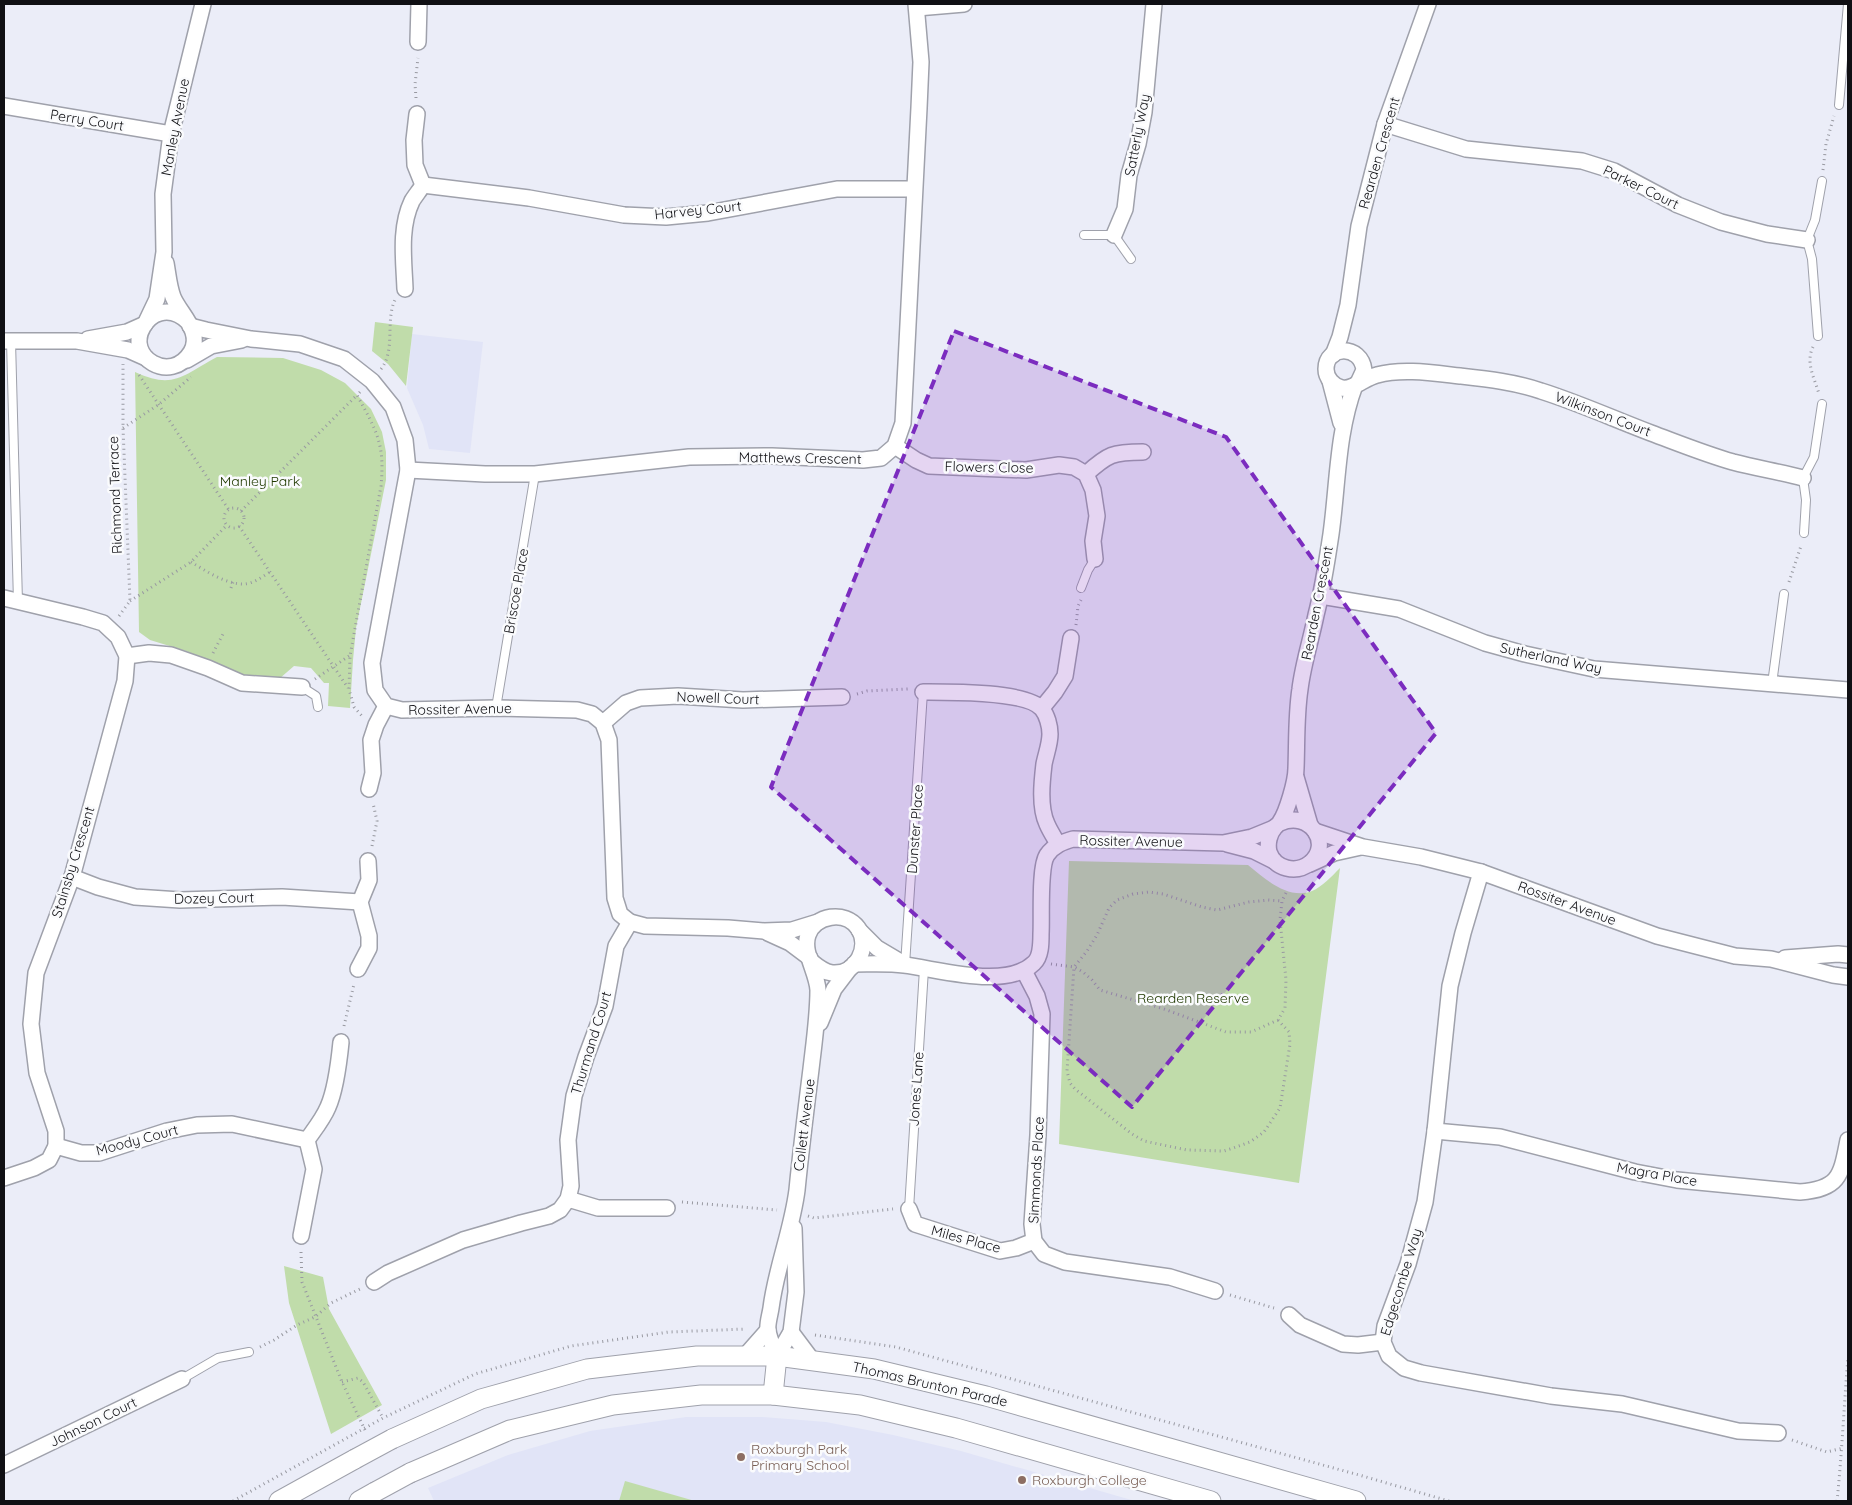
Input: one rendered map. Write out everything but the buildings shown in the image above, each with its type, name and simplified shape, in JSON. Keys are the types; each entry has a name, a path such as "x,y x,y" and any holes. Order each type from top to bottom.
{"street":[{"name":"Manley Avenue","path":"146,322 157,299 164,252 163,194 171,134 203,4"},
{"path":"418,42 419,4"},
{"path":"895,446 903,423 921,62 916,6 964,4"},
{"name":"Satterly Way","path":"1114,235 1125,209 1128,175 1138,144 1144,112 1154,4"},
{"name":"Rearden Crescent","path":"1333,354 1340,337 1348,305 1358,226 1385,124 1428,4"},
{"name":"Perry Court","path":"4,106 171,134"},
{"path":"405,288 403,240 412,202 423,185 415,165 414,140 417,114"},
{"name":"Parker Court","path":"1385,124 1466,149 1582,161 1614,171 1678,205 1721,222 1767,234 1807,240"},
{"name":"Harvey Court","path":"423,185 529,198 624,215 666,216 708,212 837,189 914,189"},
{"name":"Manley Avenue","path":"164,252 173,297 189,324"},
{"name":"Rearden Crescent","path":"1348,305 1352,338 1359,356"},
{"path":"8,341 76,341 127,332 146,322 156,314 165,312 174,313 189,324 251,339 300,344 344,359 372,381 393,407 405,440 408,470 372,663 375,690 386,706 371,740 373,772 370,789"},
{"path":"146,322 140,331 139,341 141,350 146,358 158,366 168,368 177,366 211,346 251,339"},
{"path":"185,360 193,349 194,340 189,324"},
{"path":"76,341 126,356 146,358"},
{"path":"1345,350 1359,356 1364,370 1356,384 1345,388 1334,385 1330,381 1326,367 1328,360 1333,354 1345,350"},
{"name":"Wilkinson Court","path":"1359,356 1378,366 1399,372"},
{"name":"Wilkinson Court","path":"1356,384 1377,375 1399,372 1489,379 1540,390 1650,433 1733,461 1803,478"},
{"name":"Rearden Crescent","path":"1330,381 1342,430"},
{"name":"Rearden Crescent","path":"1277,825 1296,775 1300,689 1321,596 1331,531 1342,430 1348,403 1356,384"},
{"name":"Matthews Crescent","path":"408,470 485,474 535,474 689,457 772,456 862,460 880,458 895,446"},
{"name":"Flowers Close","path":"895,446 929,466 1026,470 1059,465 1074,467 1086,474"},
{"path":"1095,560 1093,541 1097,516 1093,490 1086,474 1102,460 1119,452 1143,452"},
{"name":"Sutherland Way","path":"1321,596 1400,609 1485,643 1594,669 1848,690"},
{"path":"11,600 83,617 103,624 118,637"},
{"name":"Stainsby Crescent","path":"56,1146 56,1131 36,1073 31,1024 36,973 72,877 125,680 126,656 118,637"},
{"path":"1042,708 1065,676 1071,638"},
{"path":"126,656 149,653 171,655 242,683 302,687"},
{"path":"852,966 905,965 972,976 1010,976 1024,972 1036,961 1041,945 1043,870 1047,855 1058,844 1046,823 1042,806 1044,765 1050,733 1047,718 1042,708 1030,702 1008,696 956,691 923,692"},
{"name":"Nowell Court","path":"603,723 626,703 640,698 678,696 743,700 842,697"},
{"name":"Rossiter Avenue","path":"386,706 402,710 496,708 577,710 592,714 603,723"},
{"path":"603,723 609,740 615,898 620,914 630,922 645,926 764,931 792,930 818,922 827,917 837,916 846,919 858,928 877,948 905,965"},
{"name":"Rearden Crescent","path":"1296,775 1312,828"},
{"path":"1295,819 1312,828 1318,837 1318,852 1309,864 1291,870 1282,867 1274,861 1268,845 1277,825 1295,819"},
{"name":"Rossiter Avenue","path":"1223,843 1252,837 1277,825"},
{"name":"Rossiter Avenue","path":"1312,828 1363,847 1421,857 1481,872 1657,936 1735,956 1771,959 1838,954 1848,955"},
{"name":"Rossiter Avenue","path":"1058,844 1073,839 1223,843 1254,850 1274,861"},
{"name":"Rossiter Avenue","path":"1309,864 1334,853 1363,847"},
{"path":"358,969 369,948 370,936 360,902 369,880 368,861"},
{"name":"Edgecombe Way","path":"1481,872 1450,986 1435,1131 1425,1202 1408,1264 1385,1326 1383,1342 1388,1356 1404,1368 1421,1373 1551,1396 1622,1404 1738,1431 1778,1433"},
{"name":"Dozey Court","path":"72,877 98,887 135,897 180,900 282,897 360,902"},
{"name":"Thurmand Court","path":"568,1199 571,1186 568,1140 574,1096 605,1006 616,946 630,922"},
{"path":"811,960 806,944 809,934 818,922"},
{"path":"764,931 790,943 822,970 841,972 852,966 860,956 862,937 858,928"},
{"name":"Rossiter Avenue","path":"1771,959 1848,977"},
{"name":"Collett Avenue","path":"777,1356 768,1330 773,1289 793,1217 815,1034 818,988 811,960"},
{"name":"Collett Avenue","path":"815,1034 834,989 852,966"},
{"name":"Simmonds Place","path":"1024,972 1038,996 1042,1014 1038,1135 1032,1224 1034,1241 1044,1254 1065,1262 1170,1278 1215,1291"},
{"path":"301,1236 314,1169 307,1140 320,1123 328,1107 339,1061 341,1042"},
{"name":"Moody Court","path":"56,1146 82,1153 99,1153 167,1131 197,1125 232,1124 307,1140"},
{"name":"Magra Place","path":"1435,1131 1500,1137 1635,1172 1677,1180 1800,1192 1818,1190 1834,1184 1843,1163 1848,1140"},
{"path":"4,1178 34,1168 49,1160 56,1146"},
{"path":"374,1282 388,1273 463,1240 549,1216 560,1210 568,1199 598,1208 667,1208"},
{"name":"Miles Place","path":"909,1208 915,1224 1000,1251 1016,1248 1034,1241"},
{"name":"Collett Avenue","path":"773,1395 777,1356 791,1332 796,1292 793,1217"},
{"path":"1289,1315 1300,1325 1343,1344 1358,1345 1383,1342"},
{"path":"745,1356 768,1330"},
{"path":"791,1332 812,1360"},
{"name":"Thomas Brunton Parade","path":"280,1501 392,1439 481,1399 587,1369 697,1356 777,1356 874,1369 986,1396 1356,1501"},
{"name":"Johnson Court","path":"4,1465 182,1379"},
{"path":"367,1497 410,1473 510,1430 613,1405 702,1395 773,1395 860,1405 956,1428 1211,1501"}],"lane":[{"path":"1839,105 1848,4"},
{"path":"1818,336 1812,260 1807,240 1815,220 1822,181"},
{"path":"1084,235 1114,235 1131,259"},
{"path":"8,341 11,600"},
{"path":"1804,533 1806,500 1803,478 1814,457 1822,404"},
{"name":"Briscoe Place","path":"496,708 535,474"},
{"path":"1081,588 1088,570 1095,560"},
{"path":"1772,684 1784,594"},
{"path":"302,687 316,696 318,707"},
{"name":"Dunster Place","path":"905,965 923,692"},
{"name":"Jones Lane","path":"909,1208 924,969"},
{"path":"182,1379 218,1358 249,1352"}],"path":[{"path":"417,114 414,84 418,62 418,42"},
{"path":"1822,181 1826,144 1831,124 1839,105"},
{"path":"240,511 372,381 384,366 391,331 391,314 394,302 405,288"},
{"path":"1818,336 1810,352 1811,371 1822,404"},
{"path":"126,356 129,367"},
{"name":"Richmond Terrace","path":"126,356 123,428 130,601"},
{"path":"135,372 229,510"},
{"path":"123,428 158,405 196,374"},
{"path":"357,395 380,441 383,463 381,486 350,656 349,689 354,707 363,718 376,725"},
{"path":"235,508 240,511 243,519 239,526 233,528 227,525 224,517 229,510 235,508"},
{"path":"118,637 119,614 130,601 191,562 227,525"},
{"path":"239,526 349,689"},
{"path":"1784,594 1804,533"},
{"path":"191,562 208,573 233,582 245,584 259,580 270,572"},
{"path":"231,588 233,582"},
{"path":"1071,638 1077,623 1078,606 1084,595 1081,588"},
{"path":"302,687 350,656"},
{"path":"842,697 867,692 893,690 910,689 923,692"},
{"path":"368,861 375,838 377,821 370,789"},
{"path":"1036,961 1074,967 1083,972 1100,990 1164,1009 1226,1032 1251,1032 1278,1020 1285,1008 1286,980 1280,937 1282,901 1286,891"},
{"path":"1278,1020 1289,1032 1290,1044 1280,1108 1264,1132 1250,1142 1224,1151 1187,1150 1144,1141 1132,1134 1075,1090 1070,1083 1067,1071 1074,967 1097,935 1109,908 1117,900 1133,894 1149,892 1164,894 1217,910 1249,902 1282,901"},
{"path":"341,1042 346,1009 358,969"},
{"path":"301,1236 302,1282 342,1382 369,1438"},
{"path":"249,1352 274,1340 296,1325 315,1317 331,1303 374,1282"},
{"path":"1215,1291 1262,1303 1289,1315"},
{"path":"1837,1501 1843,1448 1843,1408 1848,1357"},
{"path":"342,1382 358,1378 363,1382 383,1418"},
{"path":"1778,1433 1798,1443 1827,1452 1843,1448"}],"highlighted area":[{"path":"954,331 1226,437 1436,733 1132,1107 771,787"}],"shaded area":[{"path":"412,334 483,342 470,453 429,449 423,425 407,388"},
{"name":"Roxburgh Park Primary School","path":"686,1417 763,1417 826,1422 961,1451 1135,1501 434,1501 428,1488 508,1455 590,1431"}],"green space":[{"path":"375,322 413,327 406,386 388,364 372,351"},
{"name":"Manley Park","path":"217,357 283,358 321,370 345,383 371,409 382,432 386,452 386,480 356,628 350,708 328,706 329,683 324,683 311,668 294,666 279,679 241,675 186,651 150,640 139,632 135,372 159,380 169,380 178,378"},
{"name":"Rearden Reserve","path":"1069,861 1248,865 1277,887 1294,893 1312,891 1327,881 1340,868 1299,1183 1059,1144"},
{"path":"284,1266 323,1277 329,1309 382,1405 331,1434 289,1303"},
{"path":"625,1481 695,1501 619,1501"}],"place":[{"name":"Roxburgh Park Primary School","path":"741,1457"},
{"name":"Roxburgh College","path":"1022,1480"}]}
